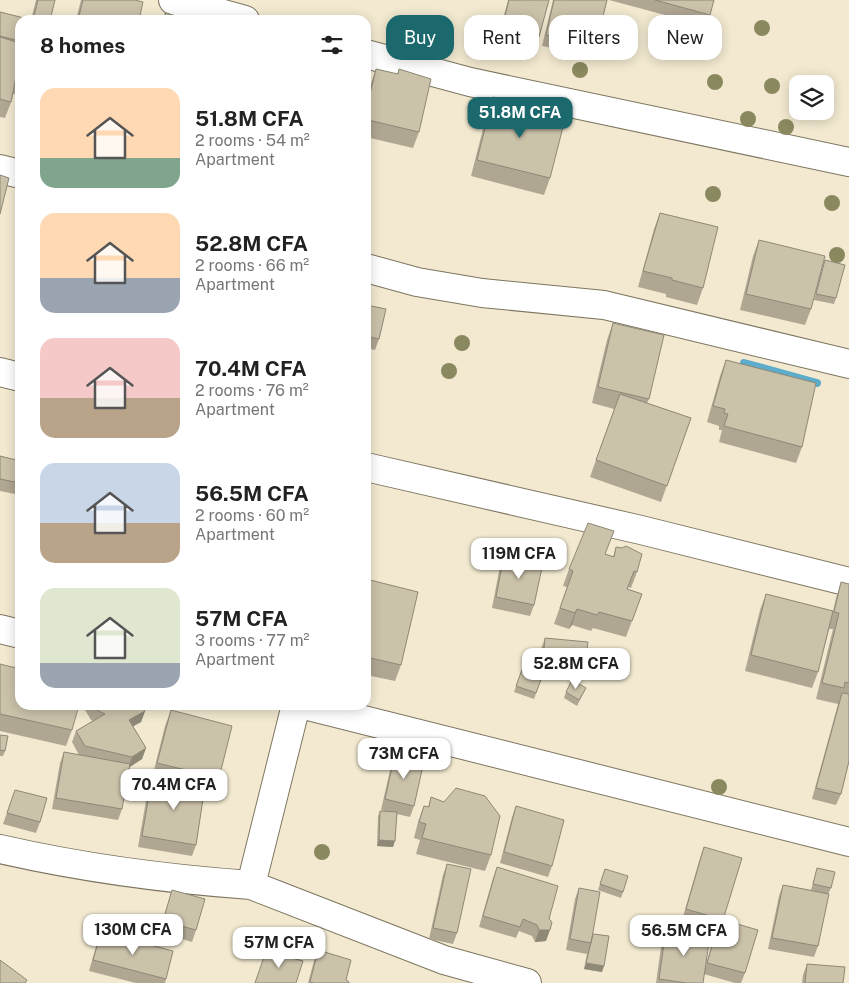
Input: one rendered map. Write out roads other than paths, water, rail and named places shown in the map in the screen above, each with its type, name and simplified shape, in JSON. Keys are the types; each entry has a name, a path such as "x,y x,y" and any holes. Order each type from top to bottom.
{"street":[{"path":"173,0 227,15"},
{"path":"371,55 470,82 849,162"},
{"path":"0,169 15,173"},
{"path":"371,269 417,282 482,293 604,304 849,364"},
{"path":"0,372 15,376"},
{"path":"371,468 641,530 849,582"},
{"path":"0,629 15,633"},
{"path":"251,885 295,710"},
{"path":"324,710 849,842"},
{"path":"0,849 108,871 180,880 251,885 444,960 527,983"}],"waterway":[{"path":"744,363 817,383"}]}
